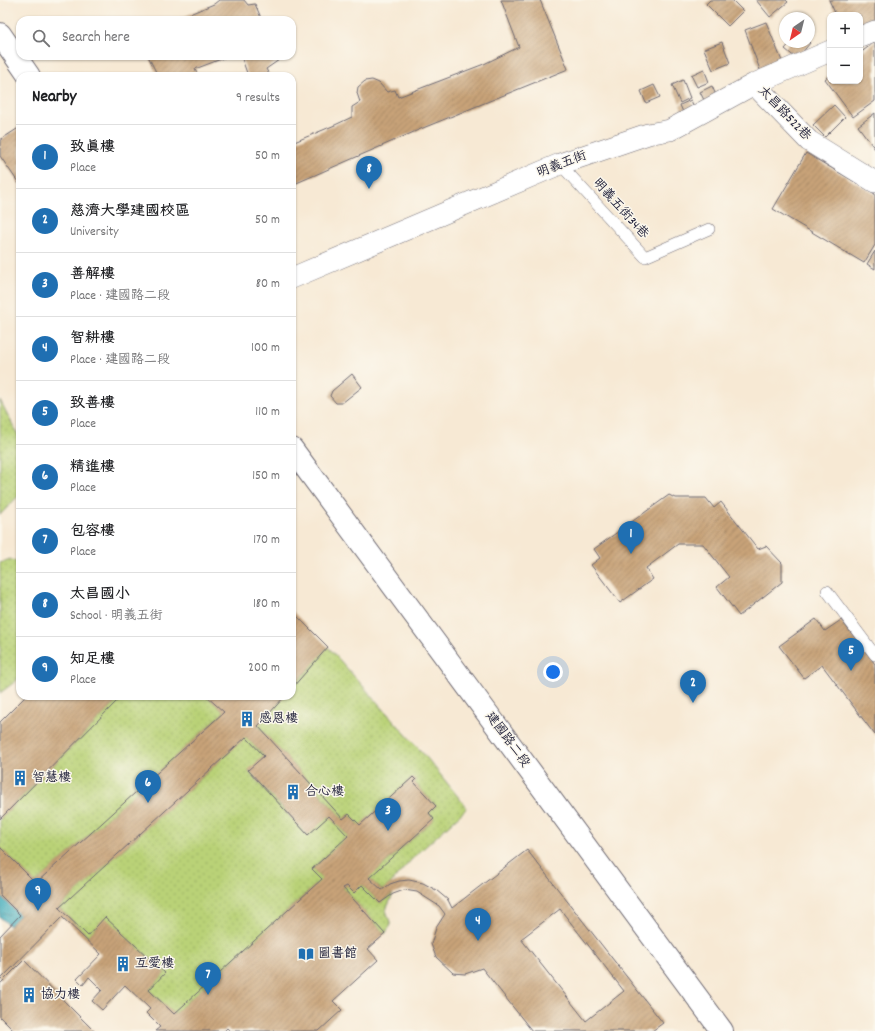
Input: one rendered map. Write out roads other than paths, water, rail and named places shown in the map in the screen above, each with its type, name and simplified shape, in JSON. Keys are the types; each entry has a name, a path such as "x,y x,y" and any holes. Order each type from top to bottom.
{"street":[{"path":"863,36 875,31"},
{"path":"0,34 16,57"},
{"name":"明義五街","path":"296,276 560,164 648,134 670,130 754,84 827,52"},
{"path":"18,60 26,72"},
{"name":"太昌路522巷","path":"754,84 809,141 875,182"},
{"name":"建國路二段","path":"296,454 722,1031"}],"lane":[{"name":"明義五街34巷","path":"560,164 645,257 709,229"},
{"path":"827,590 875,655"}],"water":[{"path":"0,895 20,915 10,926 0,917"}],"place":[{"name":"太昌國小","path":"369,189"},
{"name":"致真樓","path":"631,554"},
{"name":"致善樓","path":"851,671"},
{"name":"慈濟大學建國校區","path":"693,703"},
{"name":"感恩樓","path":"247,719"},
{"name":"智慧樓","path":"20,778"},
{"name":"合心樓","path":"293,792"},
{"name":"精進樓","path":"148,803"},
{"name":"善解樓","path":"388,831"},
{"name":"知足樓","path":"38,911"},
{"name":"智耕樓","path":"478,941"},
{"name":"圖書館","path":"306,954"},
{"name":"互愛樓","path":"123,964"},
{"name":"協力樓","path":"29,995"},
{"name":"包容樓","path":"208,995"}]}
